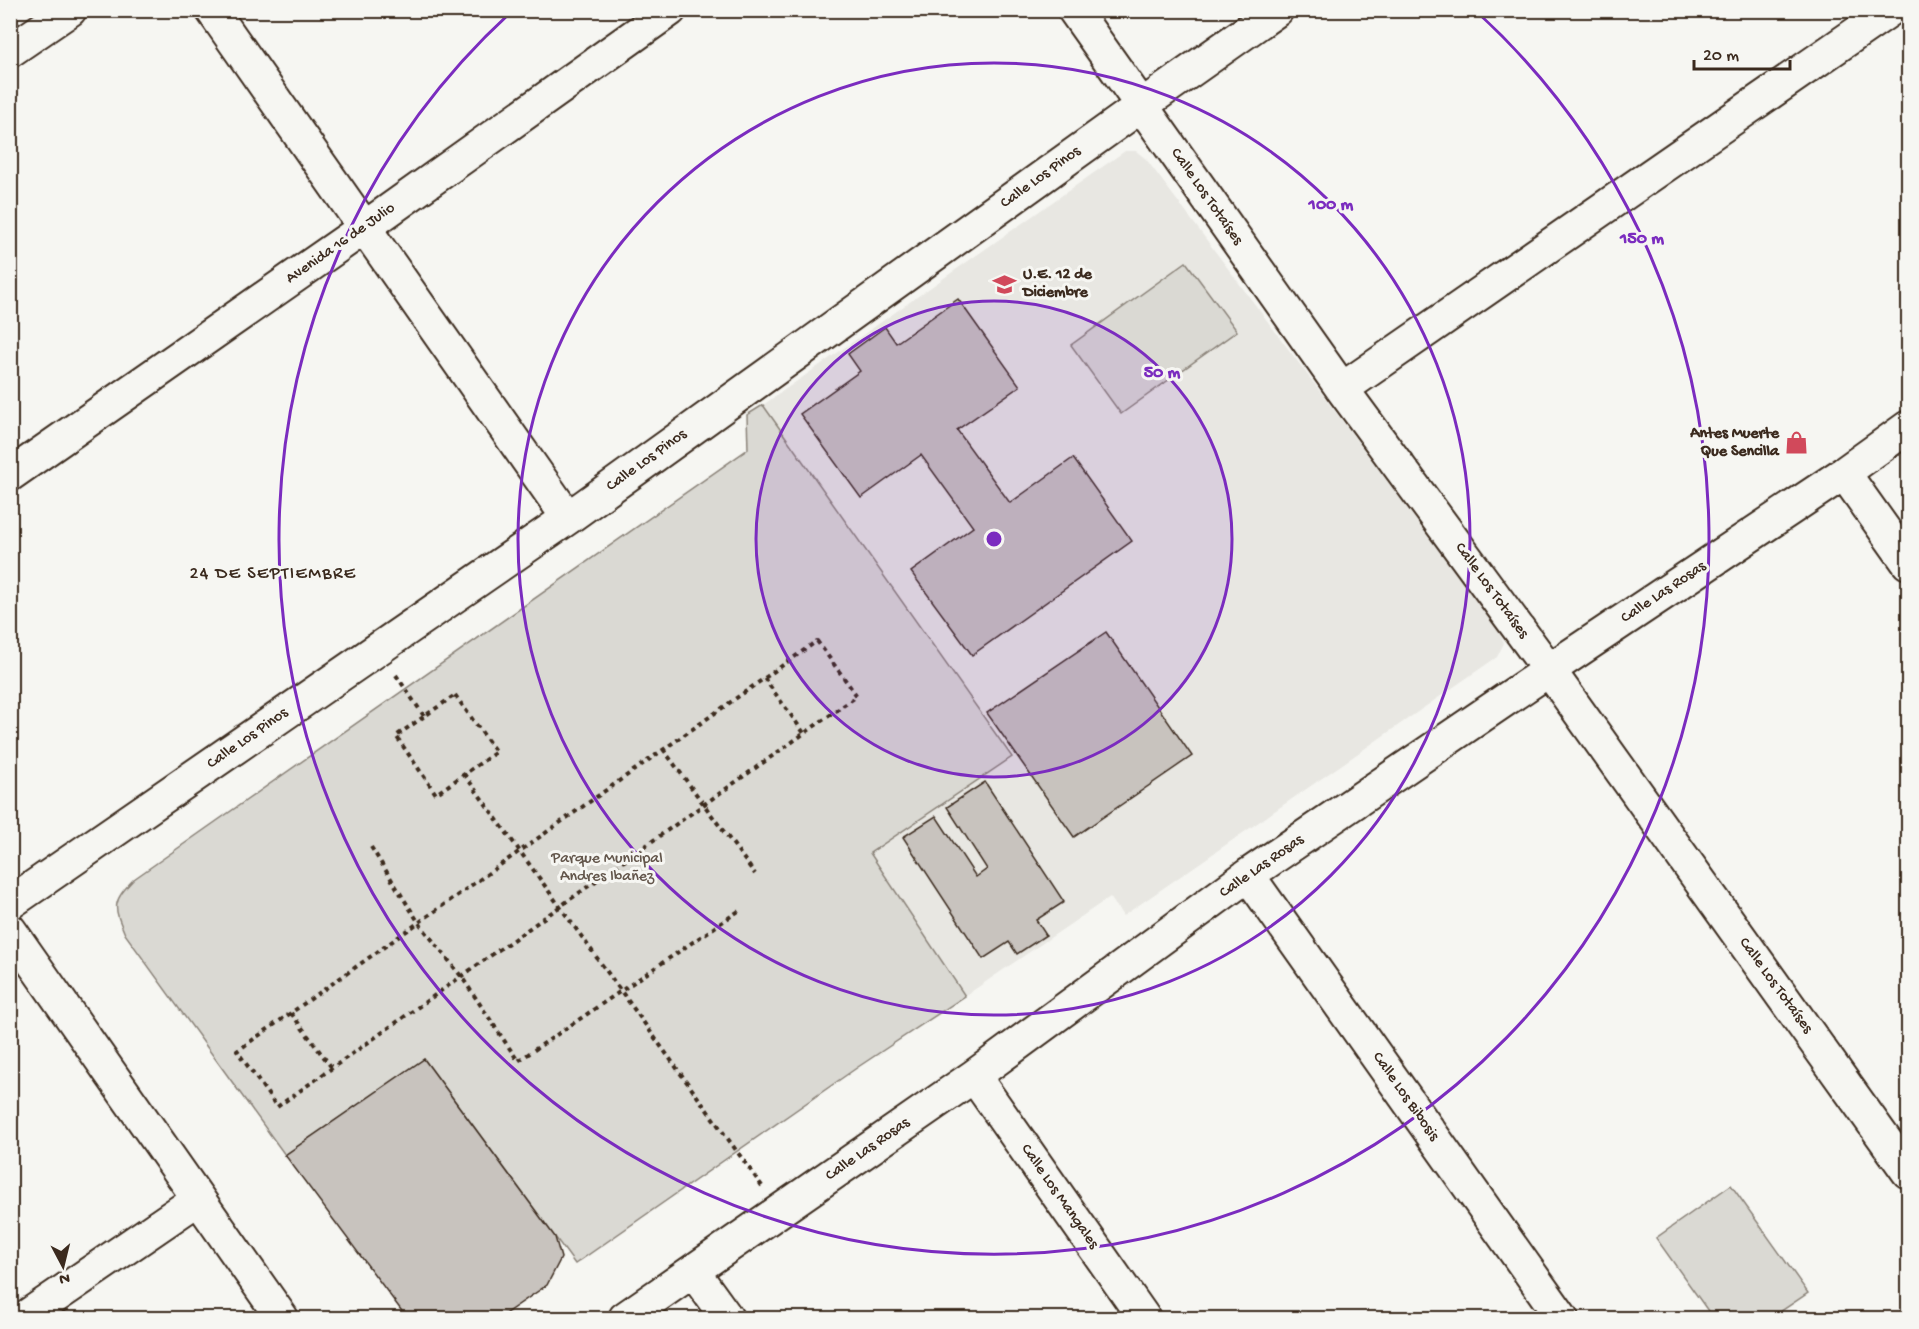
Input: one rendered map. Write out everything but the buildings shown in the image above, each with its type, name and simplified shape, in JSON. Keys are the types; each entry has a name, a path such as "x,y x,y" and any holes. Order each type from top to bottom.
{"street":[{"path":"10,51 70,10"},
{"path":"212,10 568,518"},
{"name":"Avenida 16 de Julio","path":"10,474 364,228 669,10"},
{"name":"Calle Los Totaíses","path":"1074,10 1342,388 1549,670 1908,1172"},
{"name":"Calle Los Pinos","path":"10,903 568,518 1277,10"},
{"path":"1342,388 1890,10"},
{"name":"Calle Las Rosas","path":"625,1318 975,1076 1248,875 1844,473 1908,427"},
{"path":"1844,473 1908,563"},
{"name":"Calle Los Bibosis","path":"1248,875 1562,1318"},
{"path":"10,930 282,1318"},
{"name":"Calle Los Mangales","path":"975,1076 1144,1318"},
{"path":"24,1318 198,1199"},
{"path":"693,1271 727,1318"}],"path":[{"path":"817,640 856,696 804,733 277,1107 237,1051 817,640"},
{"path":"379,649 424,716"},
{"path":"764,678 804,733"},
{"path":"455,695 496,752 436,794 396,736 424,716 455,695"},
{"path":"663,749 755,874"},
{"path":"464,774 780,1211"},
{"path":"371,847 419,923 460,976 518,1061 740,910"},
{"path":"291,1013 332,1068"}],"shaded area":[{"path":"1125,151 1136,151 1146,159 1498,629 1504,643 1497,657 1123,916 1110,897 965,996 870,853 1012,757 763,405"}],"green space":[{"path":"1186,262 1237,331 1121,414 1071,345"},
{"name":"Parque Municipal Andres Ibañez","path":"763,405 1012,757 870,853 965,996 858,1067 575,1264 424,1059 285,1155 125,934 118,917 118,899 134,879 748,449 747,415"},
{"path":"1731,1185 1808,1293 1771,1318 1713,1318 1656,1238"}],"place":[{"name":"U.E. 12 de Diciembre","path":"1005,284"},
{"name":"Antes Muerte Que Sencilla","path":"1797,443"}],"district":[{"name":"24 DE SEPTIEMBRE","path":"273,574"}]}
